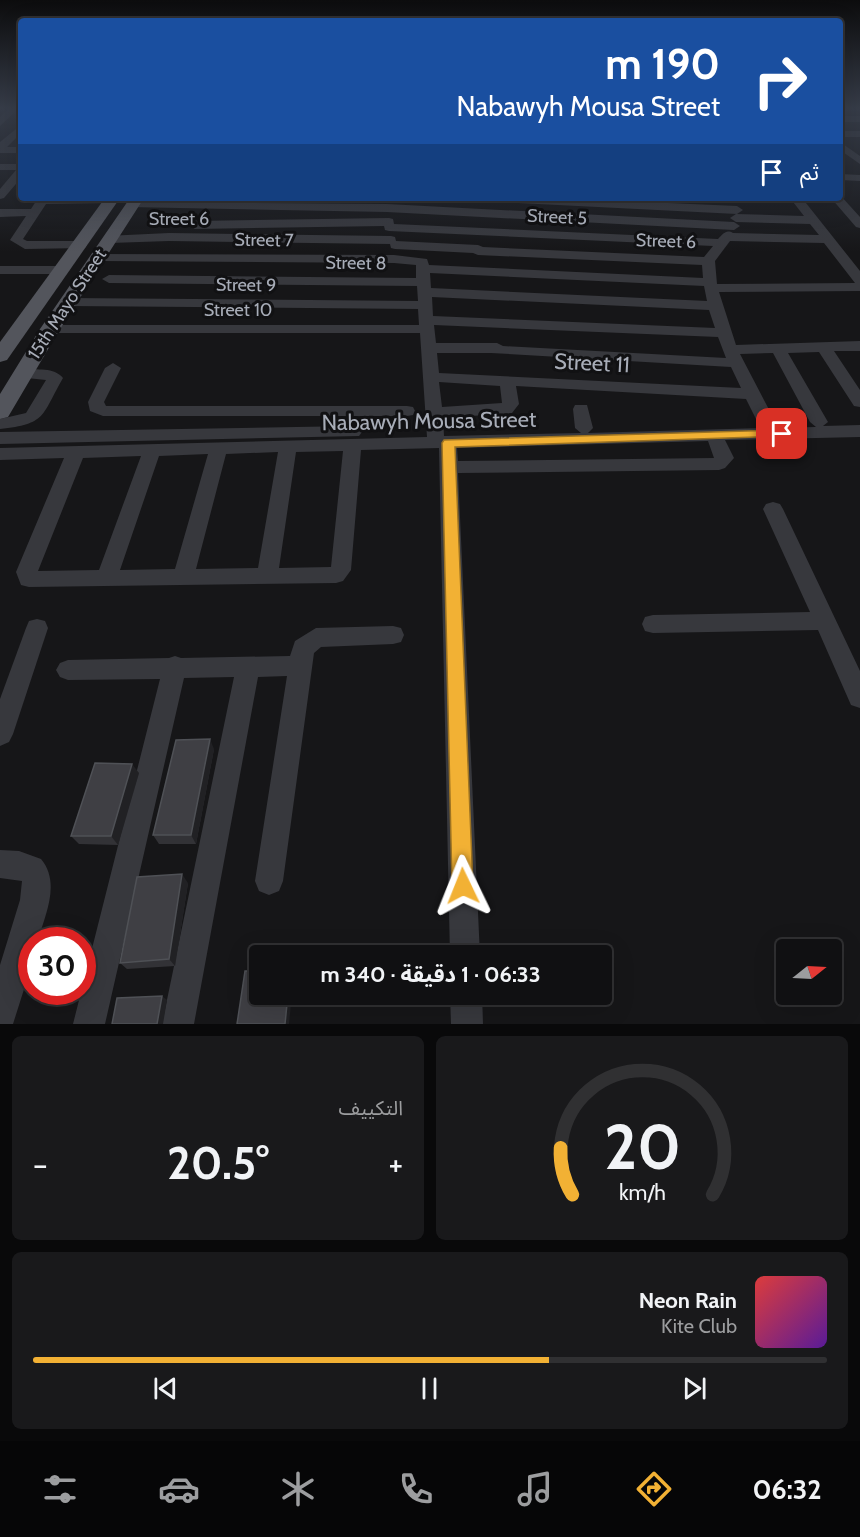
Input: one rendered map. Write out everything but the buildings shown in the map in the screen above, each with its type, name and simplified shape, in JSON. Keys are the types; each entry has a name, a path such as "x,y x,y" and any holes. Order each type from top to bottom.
{"main road":[{"name":"15th Mayo Street","path":"1,354 111,201"},
{"name":"15th Mayo Street","path":"0,412 50,329 98,257 119,235 134,201"}],"street":[{"path":"0,166 15,177 0,196"},
{"path":"850,177 860,186"},
{"path":"42,201 16,240 19,243 81,245"},
{"path":"134,201 387,203 471,213 732,222 812,220"},
{"path":"440,439 506,409 511,404 497,349 493,322 478,270 476,222 466,201"},
{"path":"510,201 732,222 827,239"},
{"path":"798,201 860,280"},
{"path":"840,201 860,224"},
{"path":"387,203 394,259"},
{"path":"0,213 34,212"},
{"path":"732,222 708,261 710,285 714,306 733,357 768,423"},
{"name":"Street 5","path":"119,235 247,223 389,224 477,231 732,222"},
{"path":"242,238 247,223"},
{"path":"217,237 223,224"},
{"path":"83,329 120,257 119,235"},
{"name":"Street 6","path":"119,235 393,243 478,250 708,261"},
{"name":"Street 7","path":"98,257 418,260 422,262 424,299"},
{"name":"15th Mayo Street","path":"0,270 63,270"},
{"path":"464,945 440,439 430,377 424,299 478,270 710,285 860,286"},
{"name":"Street 8","path":"109,279 277,280 424,299 484,295 714,306"},
{"path":"262,329 277,280"},
{"name":"Street 9","path":"68,302 270,305 424,299 493,322 724,333"},
{"name":"Street 10","path":"50,329 262,329 424,299"},
{"path":"428,348 733,357 778,348 860,346"},
{"path":"823,347 860,402"},
{"path":"778,348 819,422"},
{"path":"113,368 96,402 96,408 107,411 166,412 407,411"},
{"path":"0,424 25,421 32,417 55,378 51,375 23,374"},
{"name":"Street 11","path":"430,377 752,394"},
{"path":"581,409 584,428"},
{"path":"107,578 166,412"},
{"path":"267,576 292,412"},
{"name":"Nabawyh Mousa Street","path":"0,438 156,443 218,448 289,440 352,445 584,428 860,420"},
{"name":"Nabawyh Mousa Street","path":"0,454 76,452 156,443 860,431"},
{"path":"440,439 719,464 724,461 725,456 714,435"},
{"path":"76,452 27,572 29,579 336,575 341,570 352,445"},
{"path":"183,577 218,448"},
{"path":"773,509 860,697"},
{"path":"653,624 825,621"},
{"path":"0,734 38,628"},
{"path":"269,881 303,648 312,640 393,635"},
{"path":"68,670 175,666 299,666"},
{"path":"89,1024 175,666"},
{"path":"178,1024 248,666"},
{"path":"0,864 24,864 30,868 37,882 35,900 0,1017"},
{"path":"466,1005 467,1024"}],"route":[{"path":"463,886 448,443 782,434"}]}
